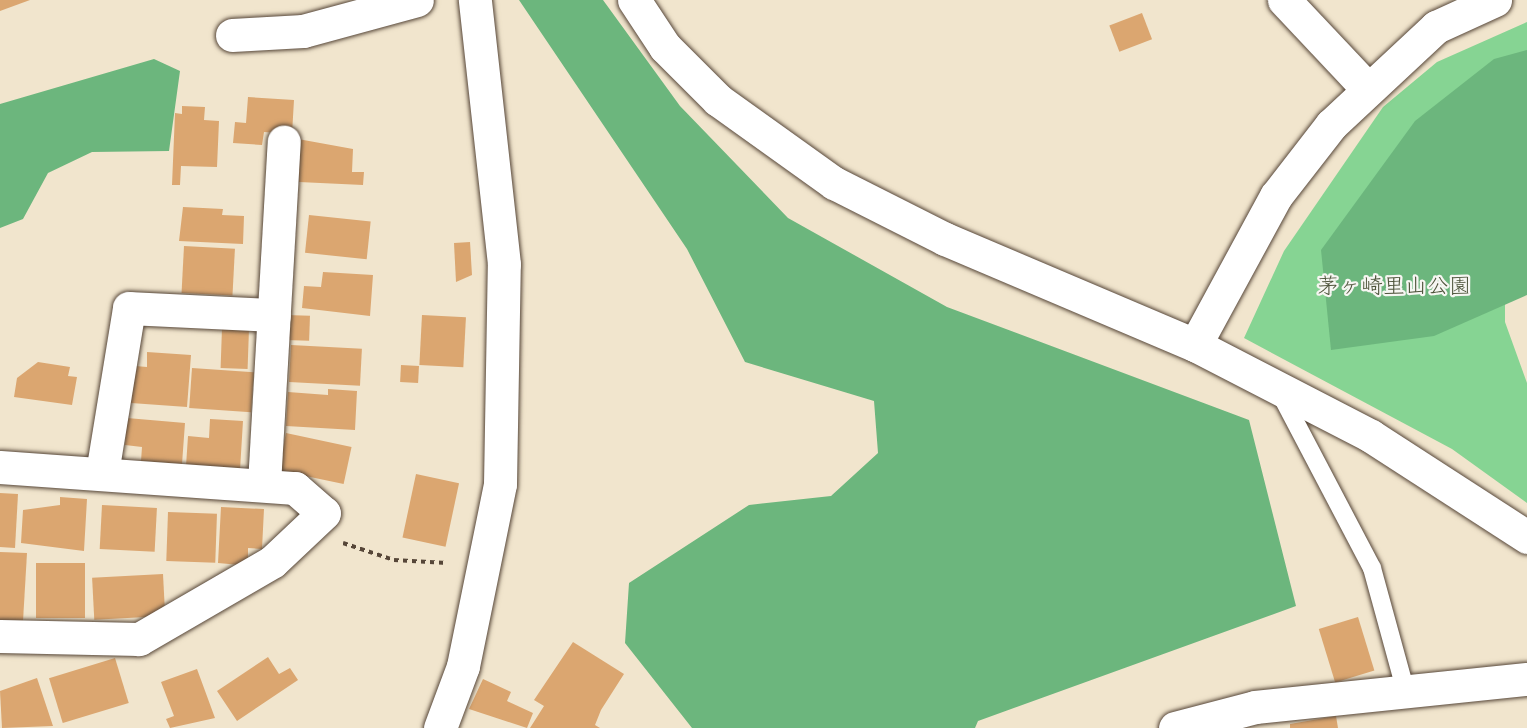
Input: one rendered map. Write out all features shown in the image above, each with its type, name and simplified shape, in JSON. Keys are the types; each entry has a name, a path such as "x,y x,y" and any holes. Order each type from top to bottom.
{"street":[{"path":"232,35 303,32 417,0"},
{"path":"440,728 463,666 500,484 504,264 475,0"},
{"path":"634,0 665,47 718,100 834,183 945,239 1195,345 1278,390 1371,436 1527,537"},
{"path":"1284,0 1366,87"},
{"path":"1195,345 1276,196 1366,87 1436,27 1495,0"},
{"path":"264,484 284,142"},
{"path":"102,473 129,308 274,315"},
{"path":"0,467 295,488 324,513 272,562 139,639 0,636"},
{"path":"1174,728 1255,707 1527,679"}],"lane":[{"path":"1278,390 1372,568 1406,692"}],"path":[{"path":"305,531 394,560 452,563"}],"green space":[{"path":"519,0 603,0 680,106 788,218 947,307 1249,420 1296,606 978,721 975,728 692,728 625,643 629,583 749,505 831,496 878,453 874,401 745,362 687,249"},
{"name":"茅ヶ崎里山公園","path":"1527,22 1527,214 1505,279 1505,322 1527,383 1527,503 1452,449 1244,338 1284,251 1383,107 1437,62"},
{"path":"1527,50 1527,295 1434,336 1331,350 1321,250 1415,121 1494,59"},
{"path":"154,59 180,71 169,151 92,152 48,173 23,219 0,228 0,104"}],"building":[{"path":"0,0 30,0 0,11"},
{"path":"1142,13 1152,39 1119,52 1109,26"},
{"path":"248,97 294,100 292,134 264,132 262,145 233,143 235,122 246,123"},
{"path":"182,106 205,107 204,120 219,121 217,167 181,166 180,185 172,185 175,113 182,114"},
{"path":"298,139 353,149 352,172 364,172 363,185 299,182"},
{"path":"183,207 223,209 222,215 244,216 243,244 179,241"},
{"path":"309,215 371,221 367,259 305,253"},
{"path":"470,242 472,275 456,282 454,243"},
{"path":"184,246 235,249 232,296 182,293"},
{"path":"323,272 373,275 370,316 302,308 304,286 321,287"},
{"path":"286,315 310,316 309,341 285,340"},
{"path":"422,315 466,317 463,367 419,365"},
{"path":"222,328 249,329 248,369 221,368"},
{"path":"291,345 362,349 360,386 289,382"},
{"path":"147,352 191,355 187,407 131,403 135,366 147,367"},
{"path":"38,362 70,367 68,376 77,377 72,405 14,397 17,378"},
{"path":"401,365 419,366 418,383 400,382"},
{"path":"192,368 254,372 251,412 189,408"},
{"path":"328,389 357,391 355,430 286,426 288,392 328,395"},
{"path":"127,418 185,423 182,464 141,461 142,447 125,445"},
{"path":"210,419 243,421 240,470 186,466 188,436 209,438"},
{"path":"286,433 352,447 344,484 278,470"},
{"path":"416,474 459,483 446,547 402,538"},
{"path":"0,493 18,494 15,548 0,547"},
{"path":"60,497 87,499 84,551 21,543 23,510 60,505"},
{"path":"102,505 157,508 155,552 100,549"},
{"path":"221,507 264,509 262,549 248,548 248,559 240,565 218,563"},
{"path":"168,512 217,514 215,563 166,561"},
{"path":"0,552 27,553 23,621 0,620"},
{"path":"36,563 85,563 85,618 36,618"},
{"path":"163,574 165,616 94,620 92,578"},
{"path":"1358,617 1374,671 1335,683 1319,629"},
{"path":"573,642 624,674 601,710 595,725 600,728 530,728 544,706 534,700"},
{"path":"268,657 279,674 290,668 298,680 237,721 217,691"},
{"path":"115,658 129,703 63,723 49,678"},
{"path":"197,669 215,718 170,728 166,719 174,716 161,682"},
{"path":"37,678 53,726 2,728 0,691"},
{"path":"483,679 511,692 507,701 533,713 527,728 469,709"},
{"path":"1336,716 1338,728 1290,728 1290,724"}]}
